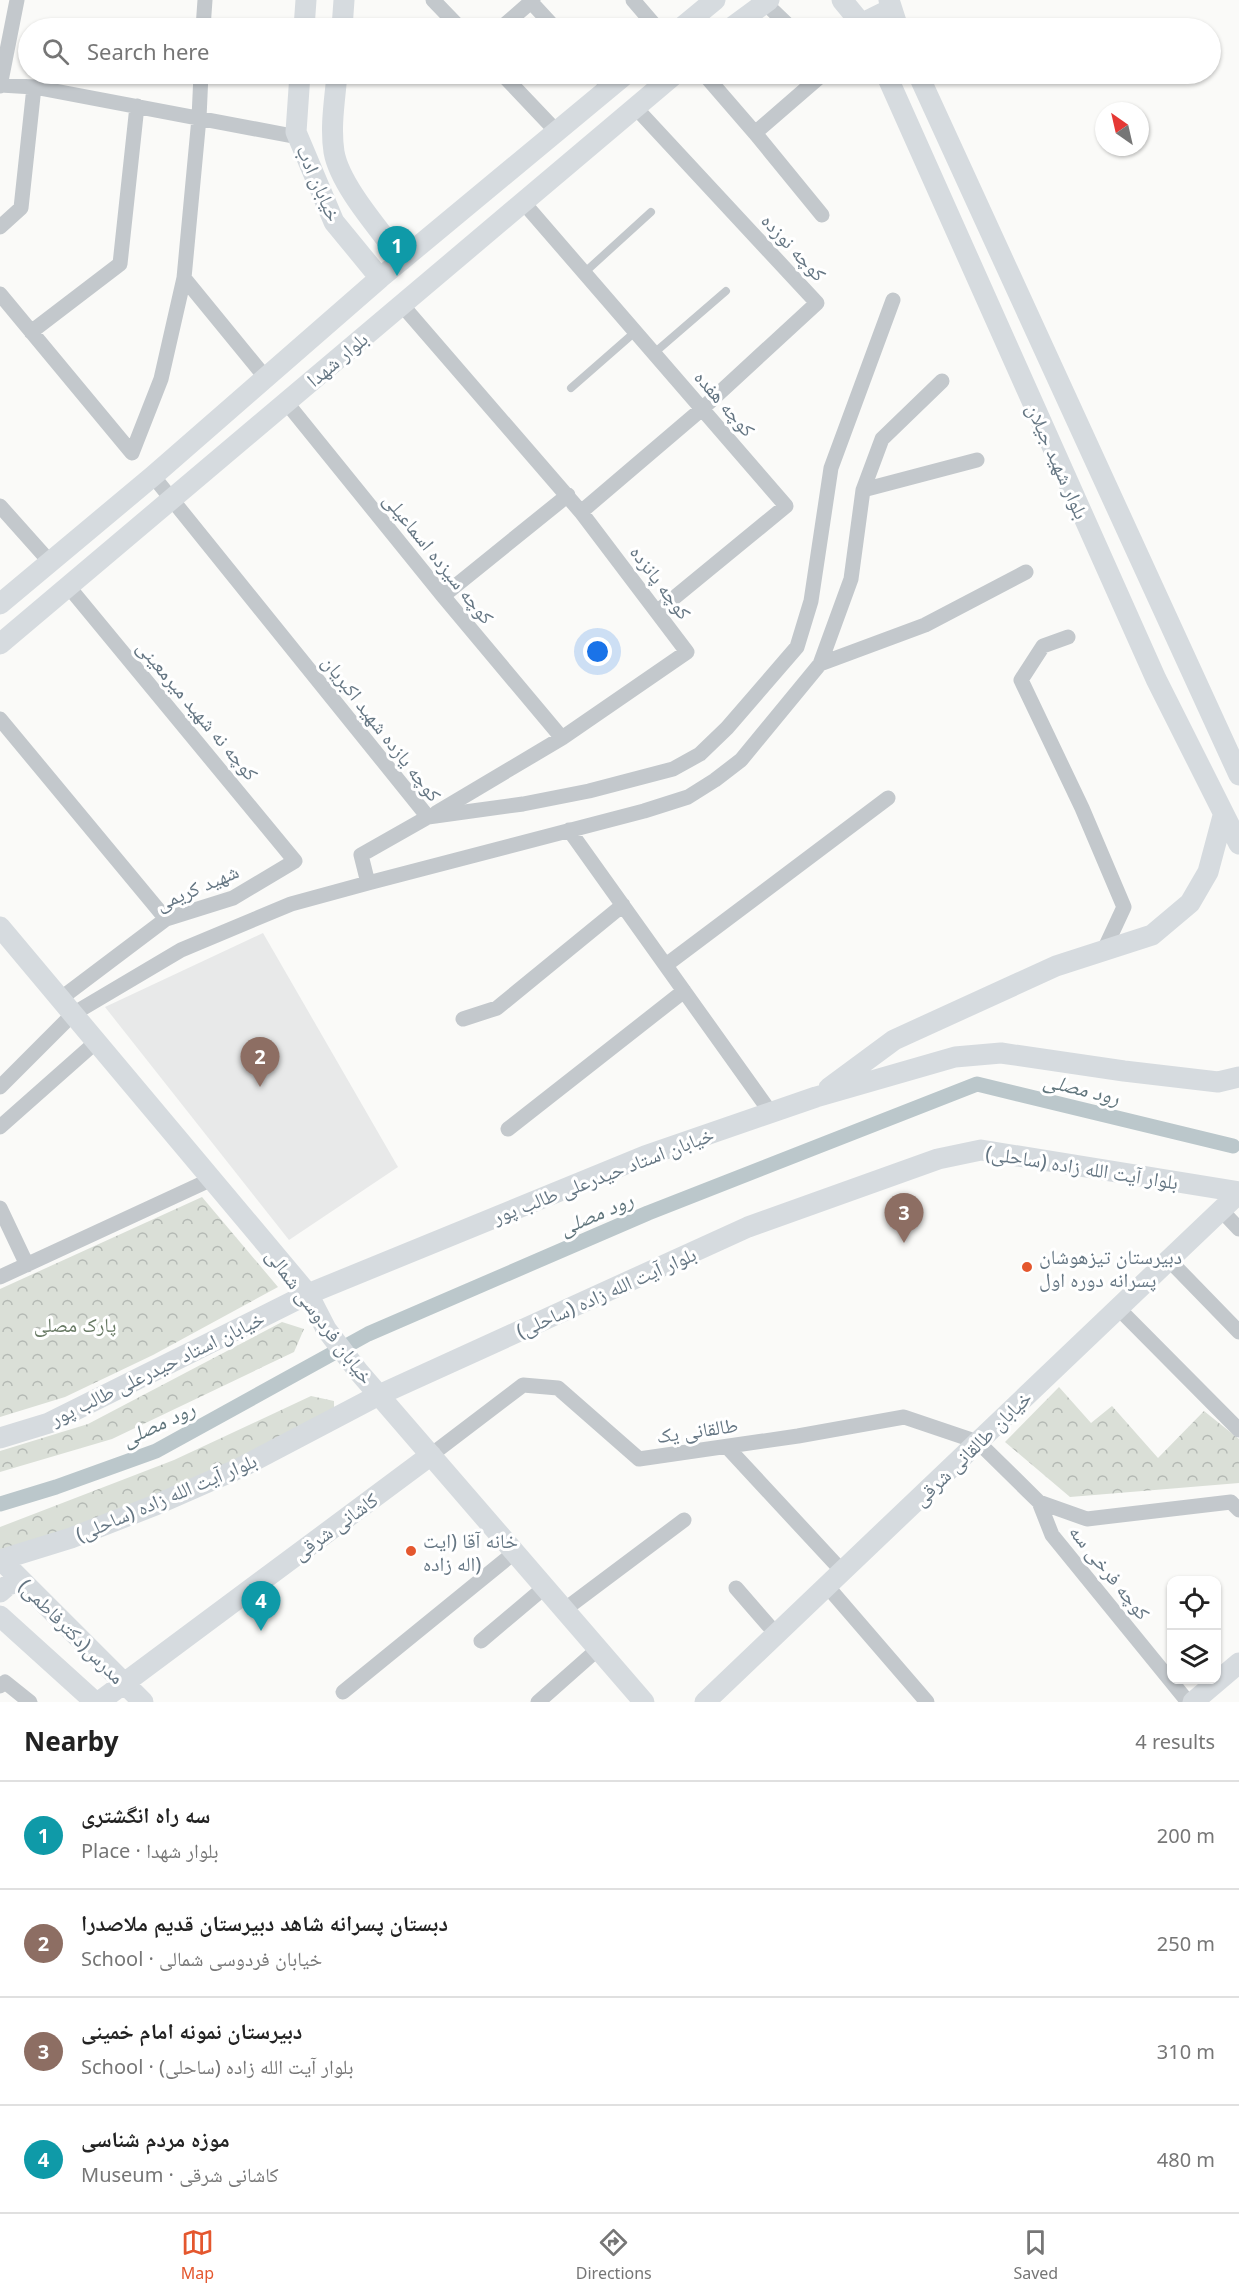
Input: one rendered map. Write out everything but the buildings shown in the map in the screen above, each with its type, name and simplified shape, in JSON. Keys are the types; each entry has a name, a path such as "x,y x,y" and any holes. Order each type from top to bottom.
{"street":[{"path":"17,0 0,85 33,87 298,137"},
{"path":"204,18 205,0"},
{"path":"305,18 306,0"},
{"path":"343,18 344,0"},
{"path":"433,0 450,18"},
{"path":"633,0 648,18"},
{"path":"693,18 715,0"},
{"path":"842,0 857,18"},
{"path":"512,18 531,1 546,18"},
{"path":"744,18 765,1 781,18"},
{"path":"0,294 132,453 161,379 184,278 201,84"},
{"name":"خیابان ادب","path":"299,84 296,132 298,137 334,222 380,278"},
{"name":"خیابان ادب","path":"337,84 332,130 334,153 344,180 402,260"},
{"path":"511,84 557,132"},
{"name":"بلوار شهدا","path":"0,604 153,476 380,278 557,132 600,84"},
{"name":"بلوار شهدا","path":"0,644 663,84"},
{"path":"713,84 822,214"},
{"path":"755,133 811,84"},
{"name":"بلوار شهید جیلان","path":"889,84 1156,679 1239,844"},
{"name":"بلوار شهید جیلان","path":"923,84 1239,775"},
{"path":"0,226 21,208 33,87"},
{"path":"31,332 120,264 137,106"},
{"name":"کوچه نوزده","path":"635,107 817,303 703,408"},
{"name":"کوچه هفده","path":"523,202 786,506 658,611"},
{"path":"184,278 265,377"},
{"path":"428,817 534,802 589,791 673,769 700,754 727,728 797,647 811,601 831,468 893,300"},
{"name":"کوچه پانزده","path":"402,305 568,495 687,652 562,738 428,817"},
{"path":"0,1087 67,1006 181,950 291,904 644,811 688,796 715,780 741,760 820,664 851,579 863,490 882,439 942,381"},
{"name":"کوچه سیزده اسماعیلی","path":"286,402 443,596 562,738"},
{"path":"581,512 703,408"},
{"path":"863,490 977,460"},
{"name":"کوچه یازده شهید اکبریان","path":"153,476 428,817 361,855 368,883"},
{"path":"443,596 568,495"},
{"path":"0,506 50,562"},
{"path":"820,664 925,625 1026,572"},
{"name":"کوچه نه شهید میرمعینی","path":"68,586 295,861"},
{"path":"1068,637 1043,646 1021,680 1082,808 1124,907 1104,950"},
{"path":"0,719 166,919"},
{"path":"666,965 888,798"},
{"path":"816,1097 894,1040 1056,966 1152,935 1190,903 1208,872 1223,816"},
{"path":"570,830 771,1113"},
{"name":"شهید کریمی","path":"67,1006 166,919 233,898 295,861"},
{"path":"464,1019 497,1008 623,905"},
{"name":"خیابان فردوسی شمالی","path":"0,927 308,1293 326,1329 358,1371 644,1702"},
{"path":"508,1129 684,991"},
{"path":"0,1127 96,1042"},
{"name":"خیابان استاد حیدرعلی طالب پور","path":"0,1438 49,1423 308,1293 645,1156 816,1097 955,1057 1001,1053 1218,1082 1239,1077"},
{"name":"بلوار آیت الله زاده (ساحلی)","path":"0,1560 70,1538 158,1504 240,1468 379,1395 748,1227 938,1158 981,1150 1239,1192"},
{"path":"0,1277 212,1179"},
{"name":"خیابان طالقانی شرقی","path":"705,1702 1239,1192"},
{"path":"0,1208 27,1265"},
{"path":"1221,1210 1239,1229"},
{"path":"1168,1260 1239,1332"},
{"path":"1119,1308 1239,1430"},
{"name":"طالقانی یک","path":"431,1455 523,1385 558,1388 639,1460 904,1418 978,1442"},
{"name":"کوچه فرخی سه","path":"978,1442 1039,1502 1052,1535 1191,1702"},
{"path":"727,1447 842,1571"},
{"name":"کاشانی شرقی","path":"97,1702 431,1455"},
{"path":"1039,1502 1087,1519 1231,1502 1239,1510"},
{"path":"564,1610 684,1520"},
{"path":"343,1692 515,1552"},
{"name":"مدرس(دکترفاطمی)","path":"0,1560 143,1702"},
{"path":"0,1592 8,1585 22,1581"},
{"path":"827,1586 927,1702"},
{"path":"481,1641 545,1587"},
{"path":"736,1588 776,1634"},
{"path":"0,1616 97,1702"},
{"path":"538,1702 598,1649"},
{"path":"1191,1702 1239,1663"},
{"path":"0,1686 5,1682 30,1702"}],"lane":[{"path":"584,273 651,212"},
{"path":"653,354 726,291"},
{"path":"571,388 635,332"}],"shaded area":[{"path":"263,933 398,1167 289,1240 105,1007"}],"green space":[{"name":"پارک مصلی","path":"202,1197 278,1287 153,1355 65,1397 0,1417 0,1289"},
{"path":"282,1322 304,1329 294,1352 112,1439 0,1472 0,1451 88,1424"},
{"path":"1059,1387 1091,1423 1112,1406 1158,1458 1204,1411 1239,1439 1239,1483 1070,1497 1005,1442"},
{"path":"311,1396 334,1401 334,1412 154,1499 0,1555 0,1527 174,1460"}],"waterway":[{"name":"رود مصلی","path":"0,1504 56,1487 156,1451 368,1334 648,1213 977,1084 1233,1146"}],"place":[{"name":"سه راه انگشتری","path":"397,276"},
{"name":"دبستان پسرانه شاهد دبیرستان قدیم ملاصدرا","path":"260,1087"},
{"name":"دبیرستان نمونه امام خمینی","path":"904,1243"},
{"name":"دبیرستان تیزهوشان پسرانه دوره اول","path":"1027,1267"},
{"name":"خانه آقا (ایت اله زاده)","path":"411,1551"},
{"name":"موزه مردم شناسی","path":"261,1631"}]}
